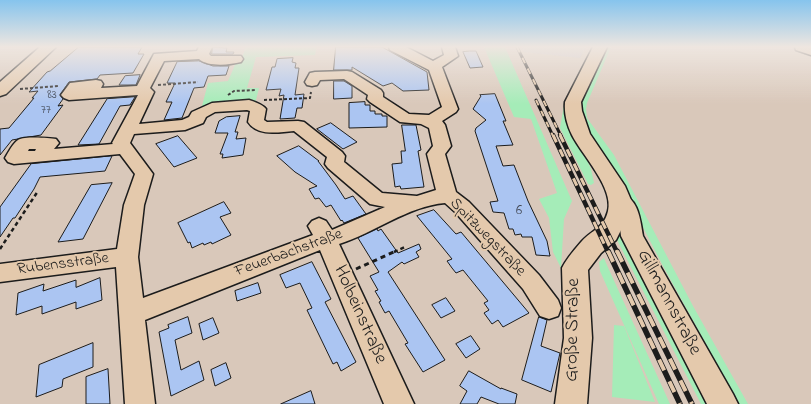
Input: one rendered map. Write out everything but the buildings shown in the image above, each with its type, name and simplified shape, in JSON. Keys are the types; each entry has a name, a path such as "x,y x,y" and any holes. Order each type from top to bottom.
{"main road":[{"path":"7,90 31,66"},
{"path":"591,66 577,93 573,111 581,134 614,186 620,200"},
{"name":"Große Straße","path":"570,404 578,338 575,268 592,246 608,234 619,212 620,200"}],"street":[{"path":"143,88 151,66"},
{"path":"312,82 315,76 347,75 376,93 375,99 406,119 424,119 430,122 450,109 436,68 432,66"},
{"path":"75,86 96,84 91,93 143,88"},
{"path":"125,139 147,92 143,88"},
{"path":"40,156 106,151 125,139 185,125 197,120 198,115 212,108 249,105 258,109 256,122 261,134 298,126 336,156 334,164 377,199 397,202 420,202"},
{"name":"Spitzwegstraße","path":"430,122 436,125 442,146 436,154 447,196 462,208 526,276 549,308"},
{"path":"125,139 144,174 134,205 126,257 140,404"},
{"name":"Feuerbachstraße","path":"131,314 322,233 339,236 420,202 439,196 447,196"},
{"name":"Gillmannstraße","path":"620,200 628,210 632,236 723,404"},
{"name":"Holbeinstraße","path":"322,233 342,275 398,404"},
{"name":"Rubensstraße","path":"0,273 126,257"}],"path":[{"path":"143,88 198,82"},
{"path":"258,109 262,105 263,100 310,98 312,82"},
{"path":"7,90 75,86"},
{"path":"0,249 38,191"},
{"path":"342,275 405,247"}],"green space":[{"path":"235,66 253,66 247,88 259,88 255,104 202,106 208,83 228,81"},
{"path":"492,66 513,66 572,201 564,219 561,268 553,252 549,218 539,199 557,193 531,119 514,117"},
{"path":"583,66 585,66 573,90 577,136 591,169 594,183 591,185 588,184 560,128 564,105"},
{"path":"598,66 603,66 587,103 587,118 614,155 693,306 748,404 739,404 664,268 632,206 586,129 581,110 582,103"},
{"path":"627,234 716,404 701,404 617,240 619,236"},
{"path":"604,258 670,404 659,404 600,271 599,262"},
{"path":"614,325 624,326 655,402 612,397"}],"railway":[{"path":"526,66 561,136"},
{"path":"536,100 553,136"},
{"path":"553,135 608,252"},
{"path":"560,135 617,252"},
{"path":"608,251 680,404"},
{"path":"617,251 692,404"}]}
